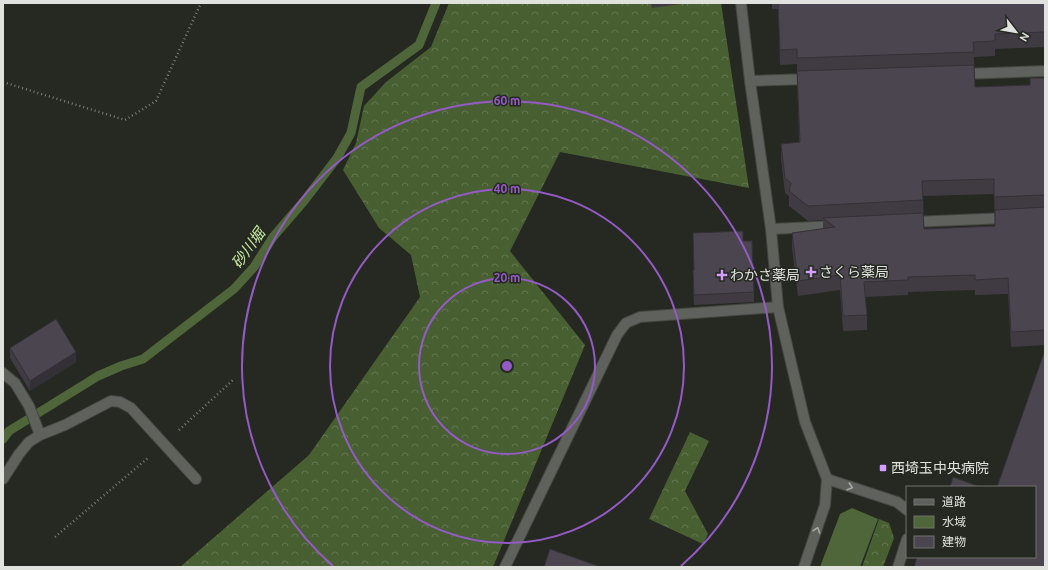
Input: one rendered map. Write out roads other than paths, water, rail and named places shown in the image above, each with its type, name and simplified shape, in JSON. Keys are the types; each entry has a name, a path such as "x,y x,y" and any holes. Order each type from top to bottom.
{"street":[{"path":"741,3 750,81 771,229 778,307 805,422 827,479 826,505 804,567"},
{"path":"951,74 1045,71"},
{"path":"750,81 817,79"},
{"path":"898,223 1014,218"},
{"path":"771,229 843,225"},
{"path":"505,567 617,335 626,323 640,316 778,307"},
{"path":"3,373 15,382 29,406 38,431"},
{"path":"3,479 19,454 38,431 65,425 110,401 120,402 132,408 196,479"},
{"path":"827,479 897,502 906,509"},
{"path":"898,567 906,542"}],"water":[{"path":"852,508 878,519 860,567 820,567 840,514"}],"waterway":[{"name":"砂川堀","path":"3,439 9,431 98,376 121,366 143,359 234,289 254,267 273,237 304,201 337,158 351,133 361,87 419,45 436,3"}],"place":[{"name":"さくら薬局","path":"811,272"},
{"name":"わかさ薬局","path":"722,275"},
{"name":"西埼玉中央病院","path":"883,468"}]}
